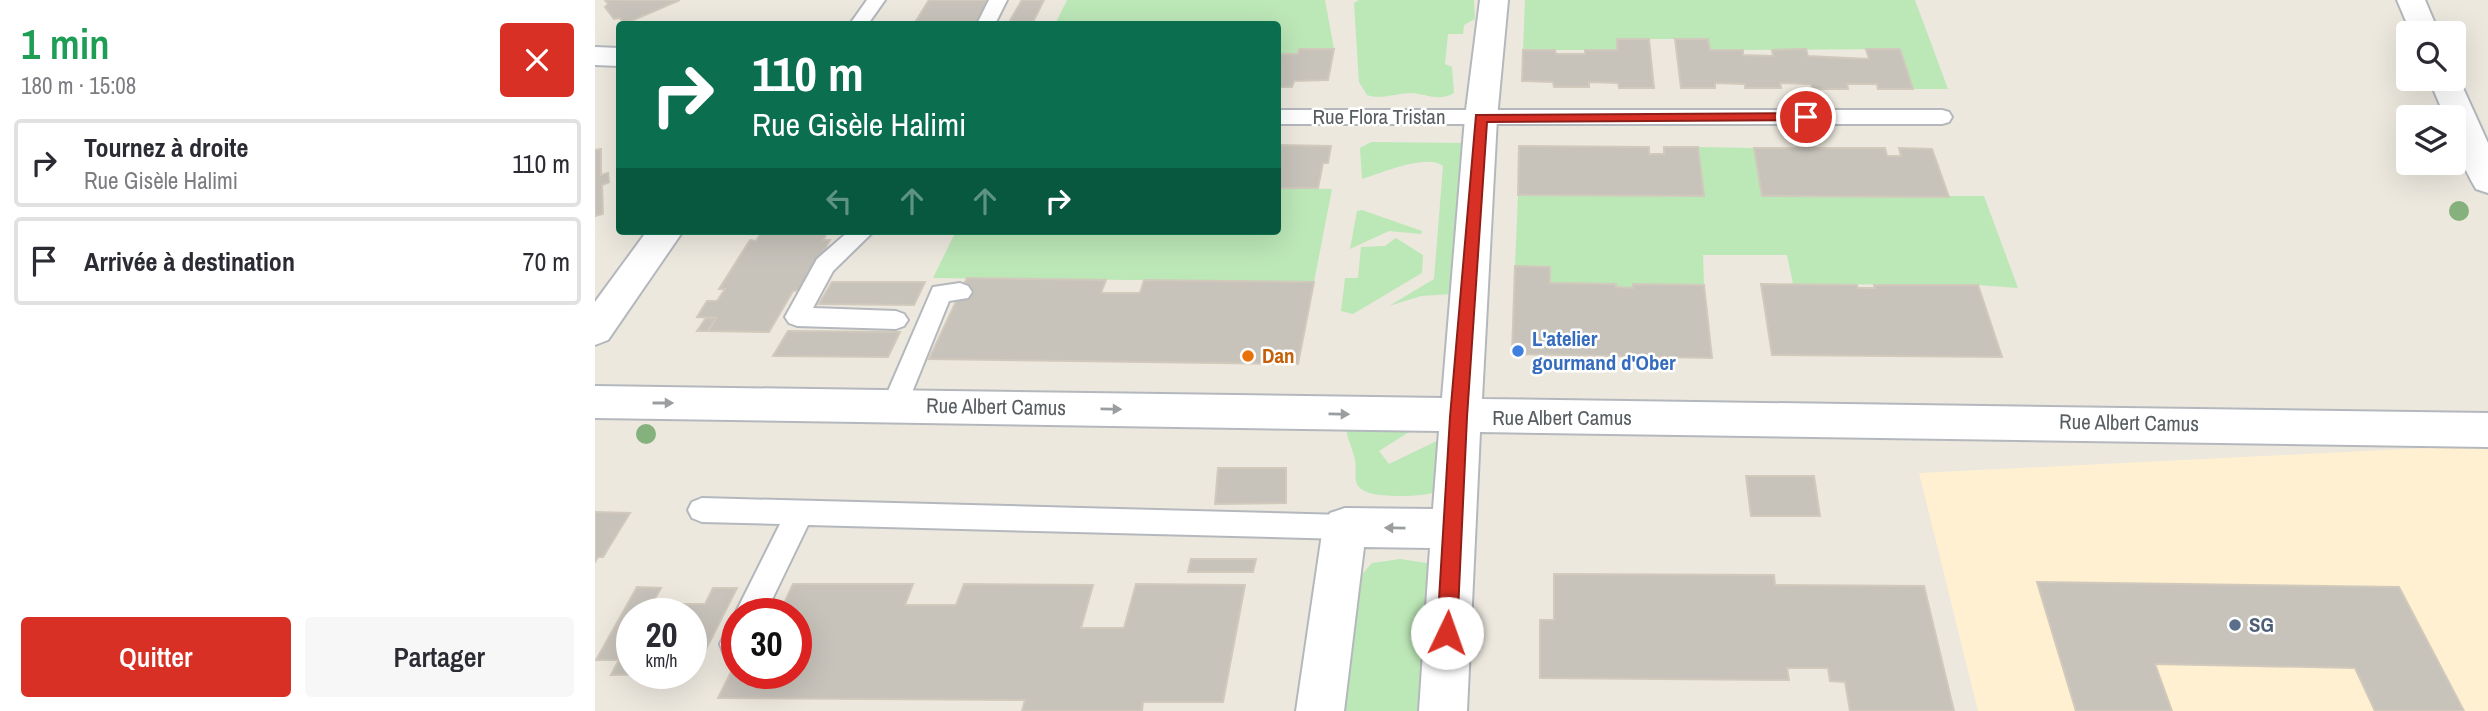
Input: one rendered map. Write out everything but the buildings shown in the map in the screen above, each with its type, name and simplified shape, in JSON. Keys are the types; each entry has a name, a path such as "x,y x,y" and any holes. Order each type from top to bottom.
{"street":[{"path":"1443,711 1458,417 1481,118 1494,0"},
{"path":"2411,0 2420,21"},
{"path":"595,56 616,57"},
{"path":"2449,91 2488,181"},
{"path":"595,330 663,235"},
{"name":"Rue Albert Camus","path":"595,402 895,405 1458,417 2063,422 2488,430"},
{"path":"1320,711 1345,527 1453,529"}],"lane":[{"path":"861,21 876,0"},
{"path":"988,21 998,0"},
{"name":"Rue Flora Tristan","path":"1281,117 1942,117"},
{"path":"859,235 825,265 797,317 896,320"},
{"path":"895,405 941,293 960,292"},
{"path":"702,510 1345,527"},
{"path":"758,598 800,513"}],"shaded area":[{"path":"2488,445 2488,711 1978,711 1919,473"}],"green space":[{"path":"1067,0 1325,0 1334,49 1299,49 1298,54 1281,54 1281,21 1056,21"},
{"path":"1359,0 1474,0 1475,19 1464,25 1463,34 1448,34 1445,64 1452,67 1454,93 1438,97 1411,93 1383,97 1367,95 1359,82 1354,3"},
{"path":"1525,0 1915,0 1948,89 1913,89 1900,49 1710,50 1708,39 1617,39 1617,50 1523,50"},
{"path":"1371,142 1465,143 1452,294 1421,296 1389,306 1434,279 1443,166 1427,162 1416,163 1362,179 1360,148"},
{"path":"1698,147 1754,148 1763,196 1984,196 2018,288 1978,285 1793,284 1787,255 1703,255 1704,285 1633,284 1633,288 1616,287 1616,284 1550,283 1550,267 1515,266 1518,195 1703,196"},
{"path":"1281,188 1332,189 1314,282 933,278 954,235 1281,235"},
{"path":"1362,210 1422,231 1421,234 1389,231 1350,249 1357,211"},
{"path":"1396,238 1423,255 1422,273 1353,314 1341,311 1345,278 1358,278 1361,247 1385,246"},
{"path":"1346,428 1409,428 1409,432 1379,451 1389,464 1447,436 1440,491 1422,495 1385,496 1359,487"},
{"path":"1400,559 1427,563 1441,582 1430,711 1336,711 1359,578 1372,563"}],"place":[{"name":"L'atelier gourmand d'Ober","path":"1518,351"},
{"name":"Dan","path":"1248,356"},
{"name":"SG","path":"2235,625"}],"route":[{"path":"1447,633 1458,417 1481,118 1806,117"}]}
